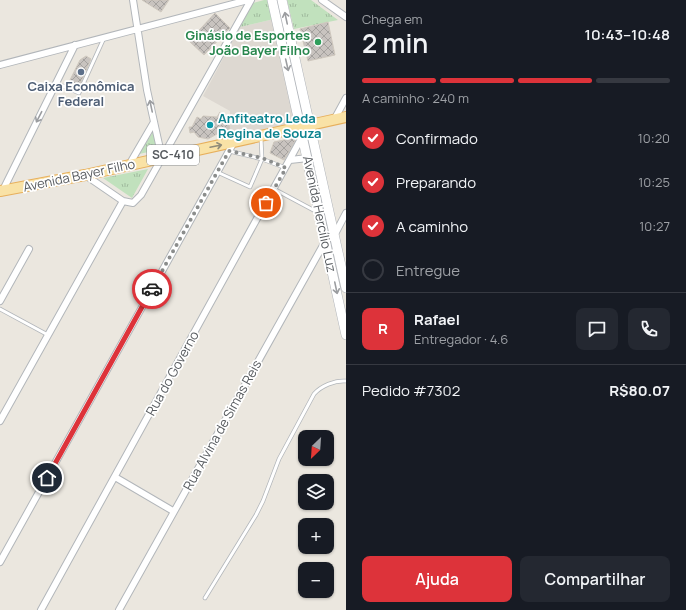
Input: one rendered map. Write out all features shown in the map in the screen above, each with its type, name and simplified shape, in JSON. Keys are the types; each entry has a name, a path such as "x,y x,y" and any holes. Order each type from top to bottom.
{"main road":[{"name":"Avenida Bayer Filho","path":"1,192 162,158 231,147 261,137 304,130 346,117"}],"street":[{"path":"133,0 154,122 162,158"},
{"path":"0,66 248,0"},
{"path":"85,175 123,202 133,203 141,195 251,0"},
{"name":"Avenida Hercílio Luz","path":"272,0 304,130 335,234 346,288"},
{"name":"Avenida Hercílio Luz","path":"282,0 308,158 346,335"},
{"path":"322,0 346,18"},
{"path":"1,192 75,45"},
{"path":"334,120 346,98"},
{"path":"129,165 154,122"},
{"name":"Rua do Governo","path":"41,610 286,168 304,130"},
{"path":"0,562 231,147"},
{"path":"290,160 308,158"},
{"path":"0,421 123,202"},
{"path":"326,240 335,234 346,213"},
{"name":"Rua Alvina de Simas Reis","path":"119,610 173,511 326,240"},
{"path":"0,300 29,249"},
{"path":"115,477 173,511"}],"lane":[{"path":"56,83 79,93 104,38"},
{"path":"218,172 250,187 262,158 261,137"},
{"path":"231,147 286,168"},
{"path":"274,189 320,214"},
{"path":"0,309 48,335"},
{"path":"205,598 256,515 279,459 314,394 321,387 346,381"}],"shaded area":[{"path":"274,19 295,123 230,138 230,111 203,96 240,27"}],"green space":[{"path":"270,0 274,19 240,27 253,3"},
{"path":"287,0 311,0 338,20 294,29"},
{"path":"153,132 158,150 139,154"},
{"path":"148,169 132,198 103,178"}],"building":[{"path":"142,0 169,0 161,12"},
{"path":"215,13 230,28 204,55 189,41"},
{"name":"Ginásio de Esportes João Bayer Filho","path":"328,22 335,55 308,61 300,29"},
{"name":"Caixa Econômica Federal","path":"86,56 91,59 78,89 68,84 80,60"},
{"name":"Anfiteatro Leda Regina de Souza","path":"220,112 228,118 230,131 226,129 208,139 198,137 194,132 190,133 189,127 192,127 197,117 201,119 203,116 217,117"},
{"path":"294,138 295,141 284,160 270,153 274,142"}],"way so far":[{"path":"152,289 229,151 251,157 262,158 286,168 266,203"}],"place":[{"name":"Ginásio de Esportes João Bayer Filho","path":"318,42"},
{"name":"Caixa Econômica Federal","path":"81,72"},
{"name":"Anfiteatro Leda Regina de Souza","path":"210,125"}],"route":[{"path":"47,478 152,289"}]}
